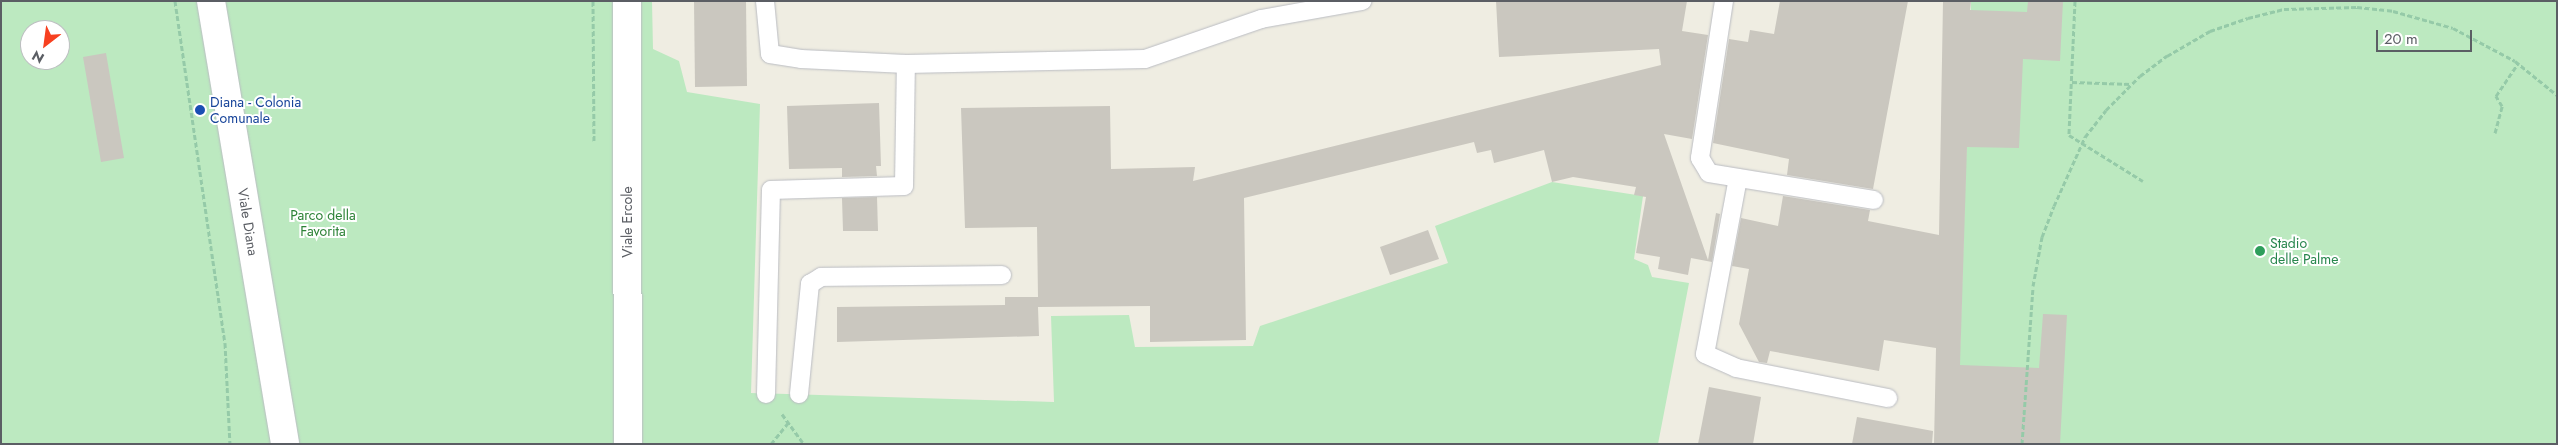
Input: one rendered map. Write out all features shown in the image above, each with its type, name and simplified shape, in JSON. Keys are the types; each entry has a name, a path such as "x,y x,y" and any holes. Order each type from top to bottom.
{"street":[{"name":"Viale Diana","path":"212,1 285,444"},
{"name":"Viale Ercole","path":"627,1 628,444"}],"lane":[{"path":"765,1 770,54 801,59 906,64 1145,59 1261,19 1362,1"},
{"path":"1724,1 1700,158 1709,174 1874,200"},
{"path":"766,394 771,190 904,186 906,64"},
{"path":"1738,178 1705,354 1736,368 1888,398"},
{"path":"799,394 810,284 821,277 1002,275"}],"path":[{"path":"175,1 225,343 230,444"},
{"path":"2075,1 2069,136 2143,181"},
{"path":"2022,444 2033,286 2042,237 2081,145 2106,110 2132,84 2167,56 2210,30 2284,9 2322,6 2393,11 2425,19 2485,43 2518,63 2556,94"},
{"path":"2495,133 2502,106 2496,96 2518,63"},
{"path":"2072,82 2132,84"},
{"path":"766,394 804,444"},
{"path":"771,444 788,422"}],"green space":[{"name":"Parco della Favorita","path":"1,1 652,1 653,49 679,61 687,92 760,104 751,393 1054,402 1051,316 1129,315 1135,347 1253,346 1260,326 1448,263 1435,226 1552,182 1643,196 1634,259 1648,265 1652,277 1689,283 1658,444 1,444"},
{"name":"Stadio delle Palme","path":"1971,1 2557,1 2557,444 1957,444"}],"building":[{"path":"694,1 746,1 747,86 695,87"},
{"path":"1496,1 1687,1 1682,31 1708,35 1692,139 1664,134 1708,260 1716,213 1720,214 1712,262 1691,258 1688,275 1658,269 1660,257 1636,253 1646,197 1634,195 1636,187 1573,177 1552,182 1544,150 1494,163 1491,150 1477,153 1474,142 1244,198 1246,340 1150,342 1150,306 1038,307 1039,336 837,342 837,307 1005,305 1005,297 1038,297 1037,227 965,228 961,108 1110,106 1111,169 1195,167 1193,181 1661,65 1659,49 1499,57"},
{"path":"1780,1 1908,1 1873,189 1787,175 1789,159 1713,143 1729,39 1748,42 1750,30 1774,34"},
{"path":"1943,1 1971,1 1970,10 2027,12 2028,1 2063,1 2060,61 2023,59 2019,148 1967,147 1960,365 2039,368 2043,314 2067,315 2060,444 1934,444 1936,348 1884,340 1879,371 1770,351 1767,363 1759,362 1739,324 1749,269 1732,266 1741,218 1778,226 1783,196 1870,210 1868,221 1939,235"},
{"path":"106,53 124,158 101,162 83,57"},
{"path":"879,103 881,166 876,166 877,176 842,177 842,168 789,169 787,106"},
{"path":"877,197 878,231 843,231 842,198"},
{"path":"1428,230 1439,259 1390,275 1380,247"},
{"path":"1709,387 1761,397 1753,444 1698,444"},
{"path":"1857,417 1933,431 1932,444 1852,444"}],"place":[{"name":"Diana - Colonia Comunale","path":"200,110"},
{"name":"Stadio delle Palme","path":"2260,251"}]}
